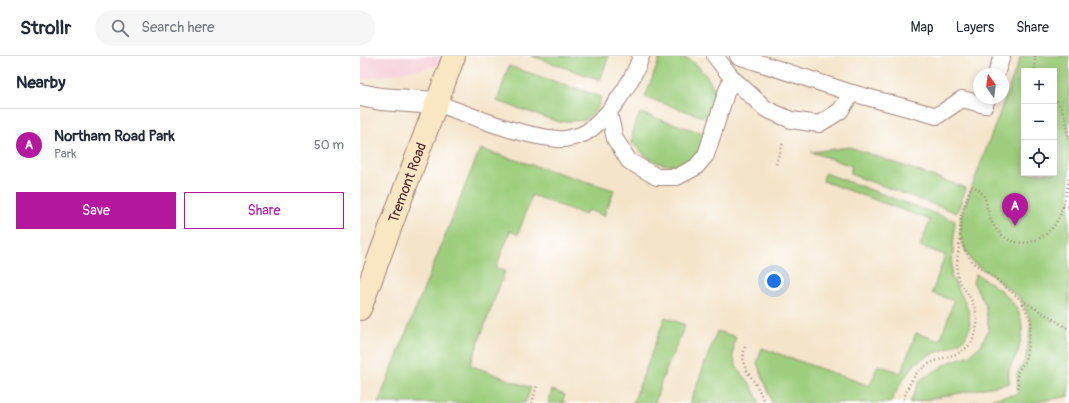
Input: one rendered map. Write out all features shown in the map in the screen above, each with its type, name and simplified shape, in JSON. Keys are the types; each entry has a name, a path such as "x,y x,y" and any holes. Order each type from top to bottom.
{"main road":[{"name":"Tremont Road","path":"360,309 454,56"}],"street":[{"path":"360,95 381,99 436,103"}],"lane":[{"path":"436,103 498,126 560,140 584,134 608,113 628,85 638,66 641,56"},
{"path":"715,56 732,78 766,109 791,120 819,124 840,111 852,93"},
{"path":"738,56 852,93 937,116 962,99 973,102"},
{"path":"998,68 1002,56"},
{"path":"608,113 615,139 629,161 657,176 677,177 696,167 706,155 732,78"}],"path":[{"path":"1035,56 1035,68"},
{"path":"1057,100 1059,102 1066,122 1069,140"},
{"path":"903,403 905,393 912,380 923,367 967,348 974,337 977,325 977,313 972,301 958,278 957,265 961,216 971,186 979,188 985,196 991,221 999,231 1008,241 1019,243 1031,242 1046,236 1056,223 1063,206 1069,179"},
{"path":"1063,206 1069,207"},
{"path":"960,236 972,263 990,274 1021,300 1069,329"},
{"path":"1018,388 1017,373 1025,361 1031,321 1021,300"},
{"path":"745,347 743,356 744,366 757,386 764,403"},
{"path":"532,403 537,385"}],"shaded area":[{"path":"360,56 455,56 453,63 360,80"}],"green space":[{"path":"532,56 609,56 600,80"},
{"path":"674,56 682,57 696,64 706,76 718,96 709,119 645,97 660,58"},
{"path":"1021,56 1069,56 1069,396 1031,403 970,403 1018,394 1017,373 1025,361 1031,321 1021,299 990,274 973,263 965,250 960,236 961,216 1003,104 1009,104 1009,88"},
{"path":"509,66 601,97 597,109 585,120 559,122 497,101"},
{"path":"640,113 706,134 697,156 679,164 672,165 659,163 648,157 632,143 633,128"},
{"path":"850,147 966,188 957,213 850,174 852,166 811,152"},
{"path":"480,149 614,190 604,216 588,210 585,215 532,195 518,234 510,231 496,268 505,271 470,365 531,388 525,403 378,403"},
{"path":"825,173 955,221 951,276 969,313 970,327 965,338 950,348 931,354 916,363 904,378 890,403 772,403 757,363 762,348 870,386 878,365 901,373 916,333 940,341 954,301 932,293 945,255 920,246 930,220 823,181"},
{"path":"976,274 988,281 1008,297 1020,316 1022,327 1021,339 1017,354 1009,370 1010,383 910,403 920,380 950,362 970,355 981,345 989,329 985,304 973,282"},
{"path":"665,317 685,325 661,382 655,403 633,403"},
{"path":"717,331 736,337 733,356 737,368 749,382 760,403 690,403"},
{"path":"552,390 565,395 562,402 566,403 548,403"}],"place":[{"name":"Northam Road Park","path":"1015,226"}]}
